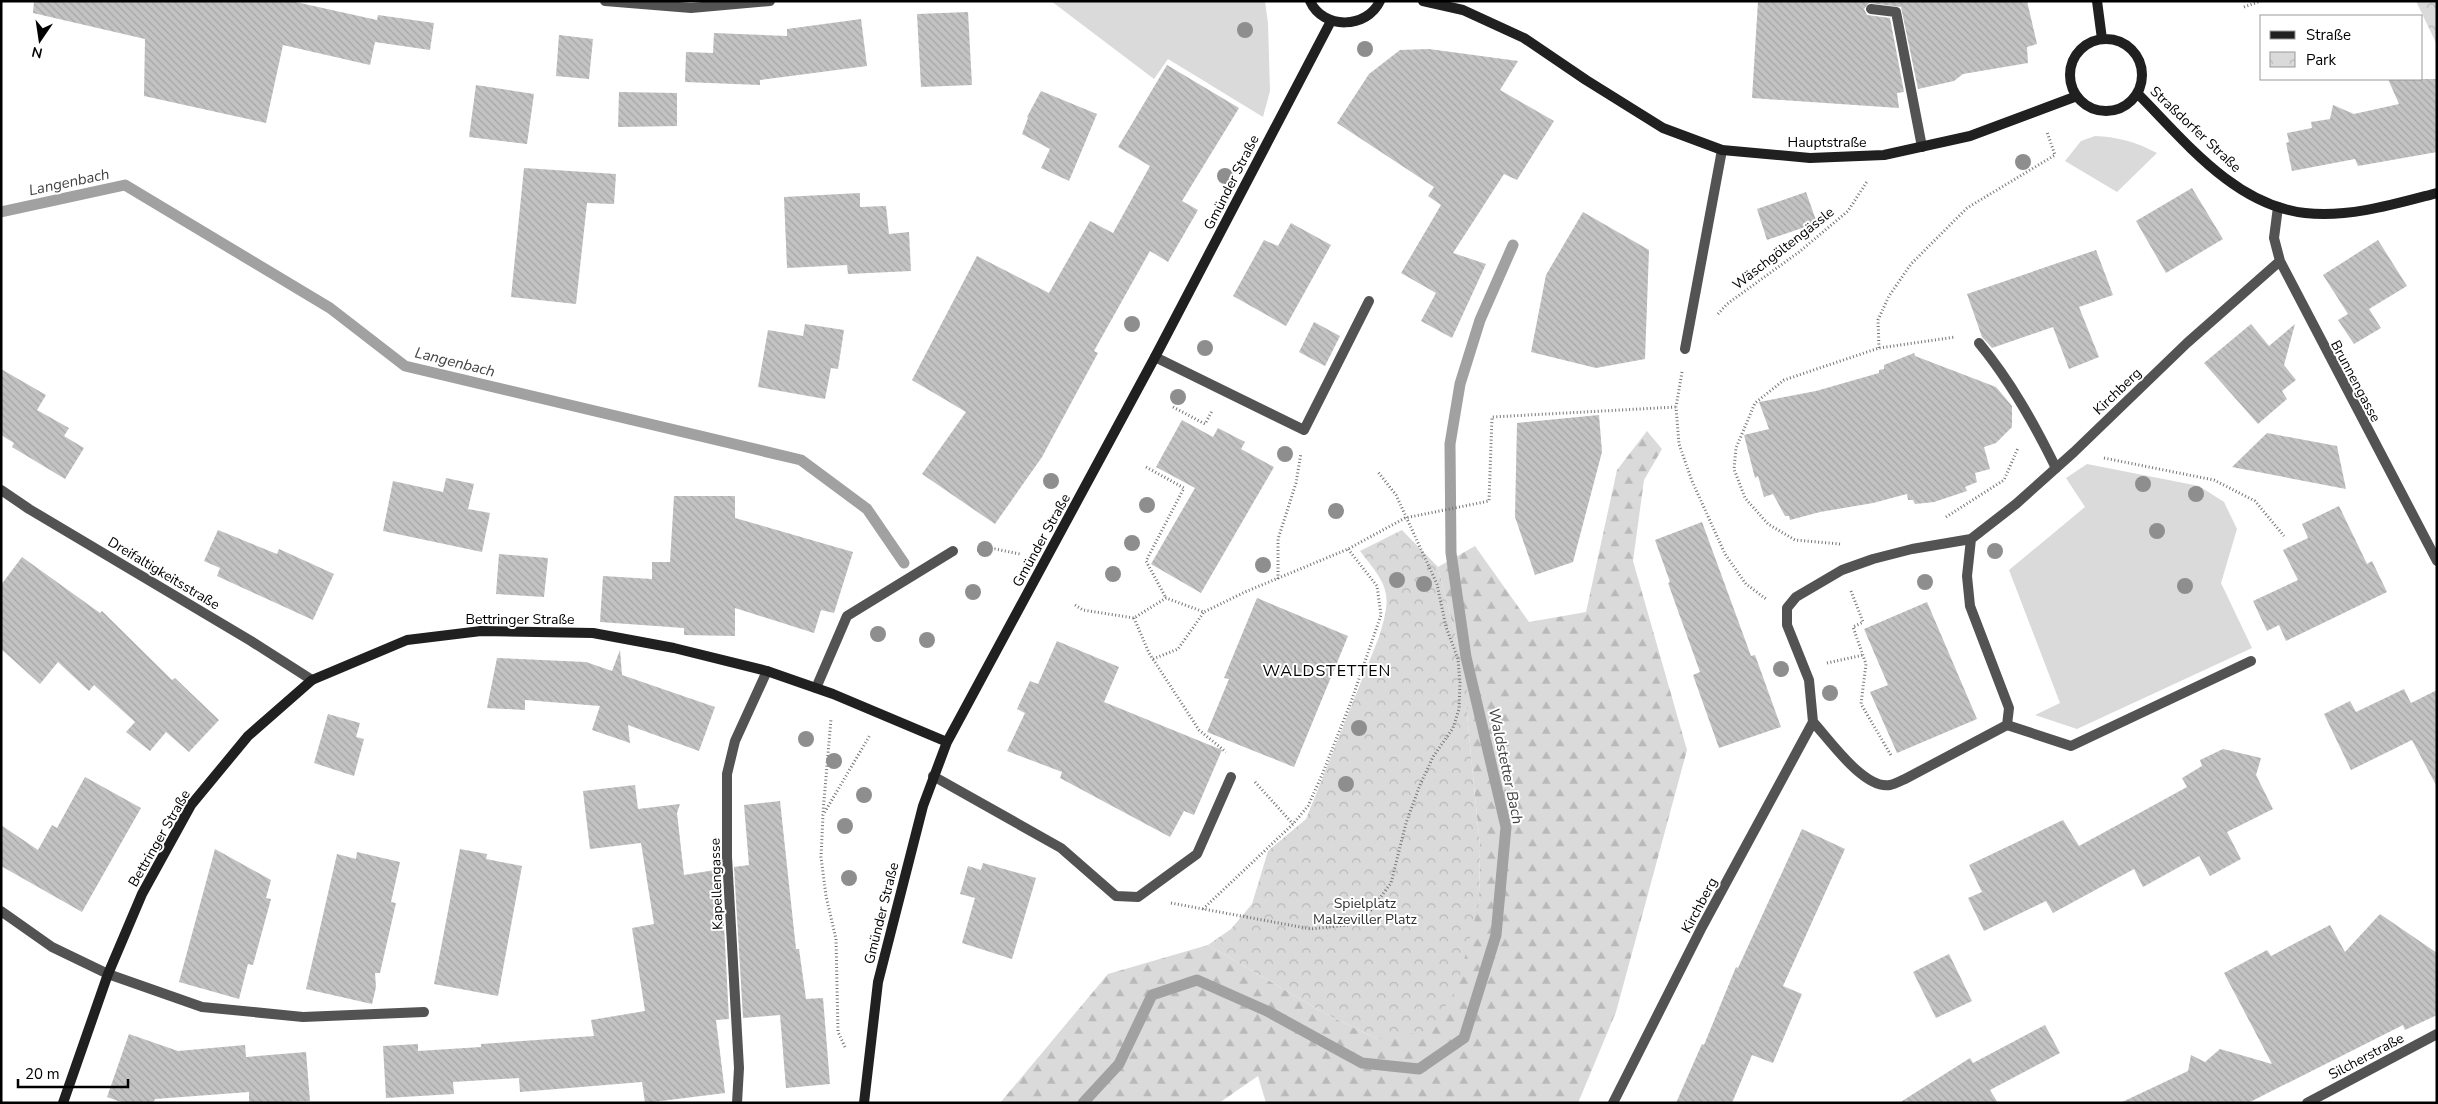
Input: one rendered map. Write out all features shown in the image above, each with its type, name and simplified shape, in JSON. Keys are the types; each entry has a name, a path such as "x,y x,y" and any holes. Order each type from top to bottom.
{"street":[{"path":"605,1 691,8 770,1"},
{"path":"1310,1 1320,14 1331,21 1344,23 1358,21 1370,15 1380,1"},
{"name":"Hauptstraße","path":"1423,1 1463,10 1524,38 1586,80 1663,128 1722,150 1810,158 1884,155 1970,136 2077,96"},
{"path":"2097,1 2102,39"},
{"path":"1871,9 1896,12 1922,147"},
{"name":"Gmünder Straße","path":"864,1103 878,982 923,806 947,742 1156,358 1331,21"},
{"path":"2102,39 2124,44 2137,58 2142,76 2137,93 2126,105 2112,111 2096,110 2088,107 2077,96 2071,84 2072,64 2083,47 2102,39"},
{"name":"Straßdorfer Straße","path":"2137,93 2223,176 2249,195 2278,206 2304,213 2327,214 2384,207 2437,193"},
{"path":"1685,349 1722,150"},
{"name":"Brunnengasse","path":"2278,206 2274,238 2280,261 2437,561"},
{"name":"Kirchberg","path":"1787,608 1796,597 1842,570 1904,551 1971,540 2016,504 2074,452 2187,343 2280,261"},
{"path":"1156,358 1304,430 1369,301"},
{"path":"1979,344 2004,374 2031,418 2056,468"},
{"name":"Dreifaltigkeitsstraße","path":"1,490 29,509 251,641 312,680"},
{"path":"1971,540 1967,576 1970,606 2009,708 2007,725"},
{"path":"816,688 847,616 954,551"},
{"path":"1787,608 1787,625 1809,680 1813,722 1858,772 1870,781 1889,786 2007,725 2071,746 2251,661"},
{"name":"Bettringer Straße","path":"63,1103 108,974 142,894 192,805 248,736 312,680 408,640 481,631 593,633 674,648 767,671 833,694 947,742"},
{"name":"Kapellengasse","path":"737,1103 739,1068 727,857 728,774 736,741 767,671"},
{"name":"Kirchberg","path":"1613,1103 1702,927 1813,722"},
{"path":"933,776 1061,848 1116,896 1138,897 1197,854 1230,777"},
{"path":"1,911 52,947 108,974 202,1007 303,1017 424,1012"},
{"name":"Silcherstraße","path":"2308,1103 2437,1034"}],"path":[{"path":"2244,7 2261,1"},
{"path":"1879,348 1878,320 1889,296 1911,264 1967,208 2055,155 2040,111"},
{"name":"Wäschgöltengässle","path":"1715,317 1727,304 1799,252 1848,211 1884,155"},
{"path":"1842,544 1794,540 1768,524 1745,498 1734,469 1736,448 1755,403 1784,380 1879,348 1963,336 1979,344"},
{"path":"1685,349 1676,406 1679,444 1692,481 1725,554 1746,584 1764,598 1787,608"},
{"path":"1173,407 1205,424 1222,390"},
{"path":"1153,659 1178,649 1204,612 1348,549 1405,518 1489,501 1492,417 1676,406"},
{"path":"1941,520 2004,480 2031,418"},
{"path":"1278,579 1278,539 1296,483 1304,430"},
{"path":"2074,452 2214,480 2255,501 2284,536"},
{"path":"1146,467 1184,488 1146,561 1166,598 1204,612"},
{"path":"1138,897 1311,929 1348,925 1371,910 1391,883 1406,823 1420,785 1452,728 1459,709 1460,683 1458,658 1446,627 1437,584 1396,496 1378,472"},
{"path":"954,551 995,549 1045,560"},
{"path":"1202,909 1294,824 1308,806 1322,774 1351,702 1381,615 1378,586 1348,549"},
{"path":"1842,570 1863,622 1853,627 1866,664 1861,704 1905,779"},
{"path":"1075,605 1084,610 1134,618 1166,598"},
{"path":"1134,618 1153,659 1199,730"},
{"path":"1804,668 1863,655"},
{"path":"833,694 823,815 822,857 826,896 836,939 838,1032 845,1048"},
{"path":"823,815 881,714"}],"green space":[{"path":"1051,1 1265,1 1268,23 1270,91 1263,117 1168,59 1154,79"},
{"path":"2416,1 2437,1 2437,45 2423,15"},
{"path":"2095,136 2127,141 2157,153 2117,192 2065,161 2081,141"},
{"path":"1647,431 1662,449 1644,480 1633,561 1687,750 1616,1012 1578,1103 1266,1103 1258,1076 1219,1103 1000,1103 1108,974 1208,945 1326,1014 1377,1039 1479,903 1480,847 1467,714 1467,681 1438,567 1475,546 1529,622 1586,612 1617,470"},
{"path":"2087,464 2199,486 2224,502 2237,529 2221,583 2252,648 2077,729 2035,715 2060,703 2009,570 2085,507 2066,478"},
{"name":"Spielplatz Malzeviller Platz","path":"1402,530 1438,567 1467,681 1467,714 1480,847 1479,903 1456,991 1428,1031 1377,1039 1326,1014 1208,945 1231,929 1252,904 1268,851 1306,819 1379,637 1386,610 1387,600 1382,582 1360,551"}],"building":[{"path":"34,1 291,1 377,20 378,15 434,23 430,50 375,42 370,65 283,45 266,123 144,96 145,39 33,13"},
{"path":"1758,1 2027,1 2037,44 2027,47 2028,63 1963,74 1954,81 1918,89 1901,7 1869,3 1864,9 1867,15 1890,18 1904,92 1897,93 1899,108 1752,98"},
{"path":"968,12 972,85 921,87 917,14"},
{"path":"861,19 867,66 760,80 760,85 685,82 686,52 713,53 714,33 787,36 787,29"},
{"path":"559,35 593,39 589,79 556,76"},
{"path":"1429,49 1518,61 1500,90 1554,121 1517,180 1504,174 1453,253 1486,264 1452,338 1421,321 1436,293 1401,273 1441,205 1428,196 1434,187 1337,123 1369,74 1400,50"},
{"path":"1167,65 1239,108 1182,201 1198,210 1168,262 1150,251 1094,351 1098,353 1042,457 995,524 922,474 966,412 912,380 977,256 1049,293 1090,221 1113,233 1150,166 1118,147"},
{"path":"2437,79 2437,152 2358,166 2355,159 2292,171 2286,143 2289,142 2287,133 2312,128 2311,122 2330,119 2333,105 2354,114 2399,104 2388,80"},
{"path":"476,85 534,94 527,144 469,137"},
{"path":"1041,91 1097,114 1069,181 1041,168 1050,149 1022,134 1027,117"},
{"path":"619,92 677,93 677,126 618,127"},
{"path":"524,168 616,174 614,204 587,203 576,304 511,297"},
{"path":"2192,188 2223,239 2166,273 2136,221"},
{"path":"1806,192 1817,223 1767,240 1757,209"},
{"path":"860,193 860,207 886,206 889,234 909,232 911,271 848,274 847,265 787,268 784,197"},
{"path":"1583,212 1649,250 1645,359 1596,368 1531,352 1546,275"},
{"path":"1291,223 1331,245 1286,326 1233,296 1264,240 1278,246"},
{"path":"2378,240 2407,286 2369,309 2381,328 2354,344 2338,320 2348,314 2323,275"},
{"path":"2096,250 2113,295 2079,307 2099,357 2069,369 2053,327 1992,348 1982,337 1967,294"},
{"path":"1314,322 1340,336 1325,366 1299,352"},
{"path":"805,324 844,330 838,369 831,368 825,399 758,387 768,330 803,336"},
{"path":"2251,324 2269,346 2295,324 2284,365 2296,380 2282,391 2287,399 2258,424 2204,363"},
{"path":"1914,353 1915,356 1996,387 2012,406 2012,427 1996,443 1984,447 1990,469 1975,473 1977,482 1965,487 1967,491 1934,502 1915,504 1913,500 1908,500 1907,494 1790,520 1789,516 1785,516 1773,494 1764,497 1758,476 1755,478 1744,435 1769,429 1759,402 1816,391 1879,373 1879,370 1884,369 1884,365"},
{"path":"1,369 46,395 37,410 69,428 64,436 84,448 65,479 12,447 14,443 1,435"},
{"path":"1599,415 1602,452 1573,562 1535,575 1515,517 1517,423"},
{"path":"1182,420 1213,437 1218,428 1245,442 1241,449 1274,467 1201,593 1151,564 1195,488 1156,467"},
{"path":"2267,433 2337,446 2346,489 2232,467"},
{"path":"446,478 474,484 468,509 490,513 482,552 383,531 393,481 443,492"},
{"path":"674,496 735,496 735,518 853,552 834,613 821,610 814,633 735,608 735,636 684,635 684,628 600,622 603,576 652,579 652,562 670,562"},
{"path":"2339,506 2367,564 2372,561 2387,592 2286,641 2279,625 2267,631 2253,601 2298,580 2283,550 2308,538 2302,524"},
{"path":"1702,522 1751,656 1755,655 1781,727 1719,748 1693,675 1700,672 1668,583 1670,582 1655,540"},
{"path":"218,530 277,554 279,549 334,574 313,620 217,576 220,568 204,561"},
{"path":"499,554 548,558 544,597 496,594"},
{"path":"22,557 100,613 102,611 172,680 175,678 219,720 189,752 166,732 150,751 126,732 135,722 94,685 89,691 58,662 40,684 1,649 1,585"},
{"path":"1257,598 1348,636 1294,767 1207,732 1229,679 1224,678"},
{"path":"1927,602 1977,719 1897,753 1870,692 1888,685 1864,629"},
{"path":"1057,641 1119,667 1104,702 1222,750 1194,815 1184,811 1170,837 1060,778 1062,772 1007,751 1025,713 1017,709 1030,681 1038,684"},
{"path":"620,650 622,675 715,707 699,751 628,725 630,743 592,730 600,706 525,700 525,710 487,708 497,658 586,662 612,671"},
{"path":"2404,689 2411,703 2437,690 2437,787 2412,740 2351,770 2324,714 2350,701 2356,712"},
{"path":"328,714 360,723 356,737 364,739 354,776 314,763"},
{"path":"2223,749 2261,758 2256,775 2273,809 2227,832 2241,859 2210,876 2199,856 2143,887 2134,869 2053,913 2046,901 1984,931 1968,898 1982,892 1969,865 2063,820 2079,846 2187,787 2182,778 2202,766 2200,760"},
{"path":"85,777 141,808 82,912 1,866 1,825 38,850 52,825 57,828"},
{"path":"635,785 638,809 680,804 677,813 684,875 721,869 729,1019 716,1020 725,1093 645,1103 642,1082 520,1092 519,1078 453,1082 454,1094 386,1098 383,1046 418,1044 418,1051 481,1047 481,1044 594,1036 591,1020 645,1011 632,928 654,924 641,843 590,849 583,791"},
{"path":"780,801 796,949 799,949 806,999 823,998 830,1084 786,1088 780,1015 743,1018 734,867 749,865 744,805"},
{"path":"1802,829 1845,849 1783,986 1802,994 1773,1063 1752,1055 1732,1103 1676,1103 1702,1044 1704,1045 1736,967 1738,968"},
{"path":"215,849 271,880 266,898 271,899 253,965 248,964 239,999 179,982"},
{"path":"460,849 487,854 486,859 522,866 498,996 434,984"},
{"path":"357,852 400,862 391,902 396,903 380,973 375,973 376,987 372,1004 306,989 337,854 356,859"},
{"path":"983,863 1036,878 1012,959 962,943 975,898 960,894 968,866 981,870"},
{"path":"2380,914 2437,953 2437,1015 2405,1030 2403,1025 2248,1103 2120,1103 2188,1071 2191,1055 2205,1062 2220,1049 2272,1064 2224,973 2267,950 2271,956 2330,925 2345,952"},
{"path":"1949,954 1972,1001 1936,1018 1913,972"},
{"path":"2045,1025 2060,1053 1990,1090 1998,1103 1899,1103 1970,1058 1973,1063"},
{"path":"129,1034 178,1051 245,1045 246,1057 306,1052 310,1101 249,1103 249,1092 155,1099 153,1103 124,1103 107,1097"}],"waterway":[{"name":"Langenbach","path":"1,212 125,185 330,308 405,366 801,460 867,509 904,563"},
{"name":"Waldstetter Bach","path":"1083,1103 1119,1064 1152,995 1197,980 1267,1011 1362,1063 1419,1069 1464,1038 1496,935 1506,827 1466,657 1451,553 1450,444 1460,384 1480,320 1513,245"}],"district":[{"name":"WALDSTETTEN","path":"1327,670"}]}
